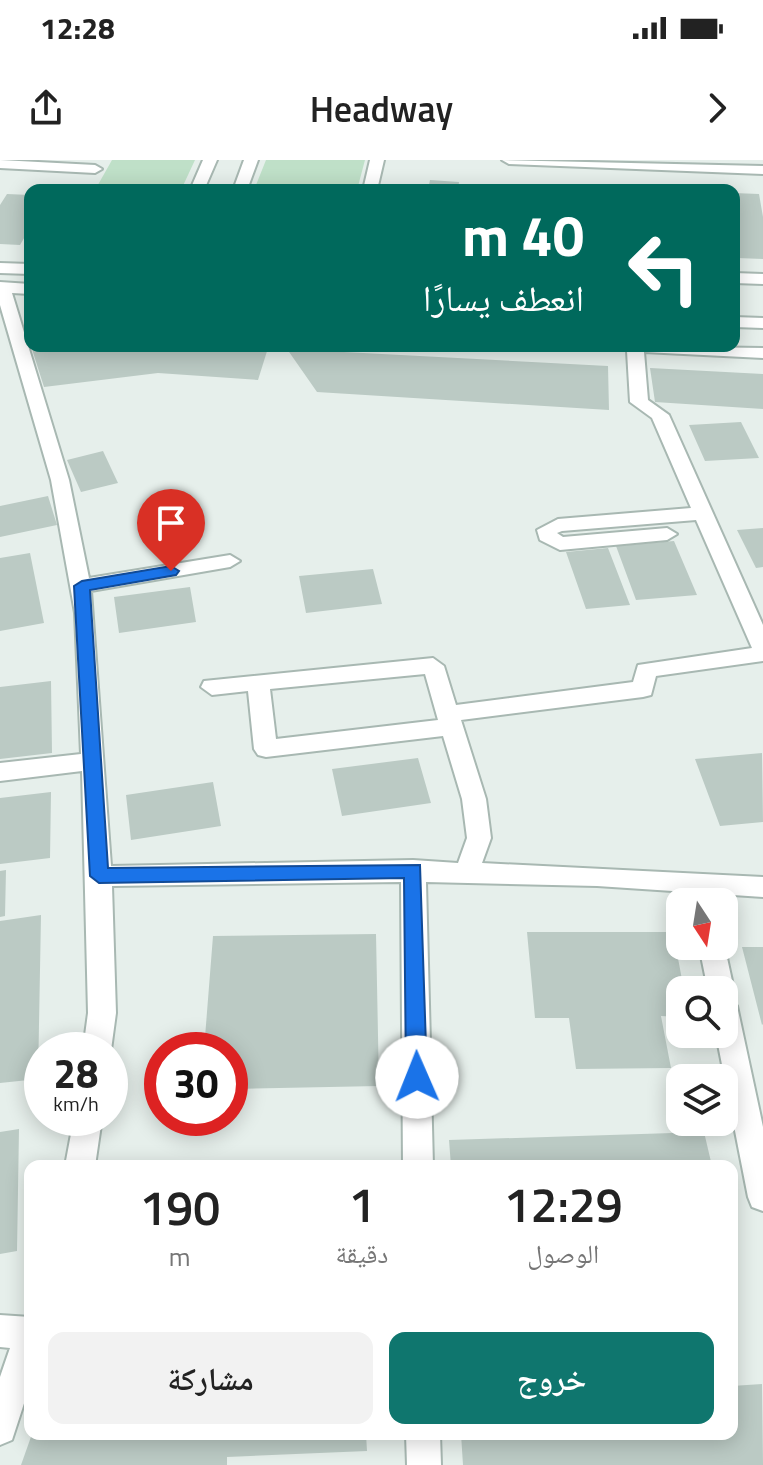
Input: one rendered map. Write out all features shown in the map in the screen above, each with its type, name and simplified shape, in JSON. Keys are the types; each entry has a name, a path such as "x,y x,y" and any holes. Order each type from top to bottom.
{"street":[{"path":"200,184 210,160"},
{"path":"242,184 251,160"},
{"path":"371,184 377,160"},
{"path":"509,160 763,170"},
{"path":"0,164 97,164 86,184"},
{"path":"24,276 7,295 60,480 82,586 99,876 102,1013 99,1032"},
{"path":"740,278 763,279"},
{"path":"740,322 763,323"},
{"path":"258,683 266,749 643,689 646,670 763,651 660,415 639,402 633,352"},
{"path":"740,352 763,353"},
{"path":"667,534 560,544 547,536 547,530 558,525 703,513"},
{"path":"82,586 230,561"},
{"path":"740,596 763,593"},
{"path":"212,687 433,666 474,799 479,838 467,871"},
{"path":"0,772 91,761"},
{"path":"413,870 418,1160"},
{"path":"99,876 467,871 666,889"},
{"path":"738,889 763,887"},
{"path":"733,1048 763,1197"},
{"path":"81,1160 85,1136"},
{"path":"0,1331 24,1333"},
{"path":"0,1428 24,1353"},
{"path":"423,1440 424,1465"}],"green space":[{"path":"112,160 195,160 184,184 98,184"},
{"path":"266,160 365,160 359,184 256,184"}],"building":[{"path":"430,180 459,182 459,184 429,184"},
{"path":"740,193 759,194 763,217 763,259 740,258"},
{"path":"7,194 24,195 24,238 20,245 0,244 0,205"},
{"path":"33,352 267,352 258,380 158,373 44,387"},
{"path":"289,352 608,366 609,410 317,392"},
{"path":"650,368 763,374 763,409 655,402"},
{"path":"741,422 759,458 705,461 689,425"},
{"path":"103,451 118,483 81,492 67,460"},
{"path":"48,496 57,525 0,537 0,506"},
{"path":"763,528 763,567 756,568 737,530"},
{"path":"674,541 697,595 636,600 616,546"},
{"path":"608,548 630,605 586,609 566,552"},
{"path":"30,553 44,623 0,631 0,558"},
{"path":"373,569 382,604 306,613 299,576"},
{"path":"190,587 196,622 119,633 114,597"},
{"path":"51,681 52,753 0,759 0,687"},
{"path":"762,753 763,822 720,826 695,759"},
{"path":"418,758 431,803 342,816 332,769"},
{"path":"213,782 221,826 131,840 126,795"},
{"path":"51,792 50,858 0,864 0,798"},
{"path":"6,870 5,916 0,917 0,871"},
{"path":"41,915 39,1032 24,1032 24,1080 0,1083 0,921"},
{"path":"527,932 666,932 666,960 678,960 681,976 666,976 666,1016 661,1016 670,1064 666,1064 666,1068 576,1069 569,1018 535,1018"},
{"path":"376,934 379,1086 248,1089 248,1032 205,1032 213,936"},
{"path":"742,947 763,947 762,1025"},
{"path":"19,1129 17,1251 0,1254 0,1132"},
{"path":"666,1133 666,1136 705,1136 711,1160 451,1160 449,1140"},
{"path":"762,1384 763,1465 463,1465 461,1440 738,1440 738,1386"},
{"path":"30,1440 366,1440 367,1451 227,1457 227,1465 21,1465"}],"route":[{"path":"171,571 82,586 99,876 413,870 417,1077"}]}
